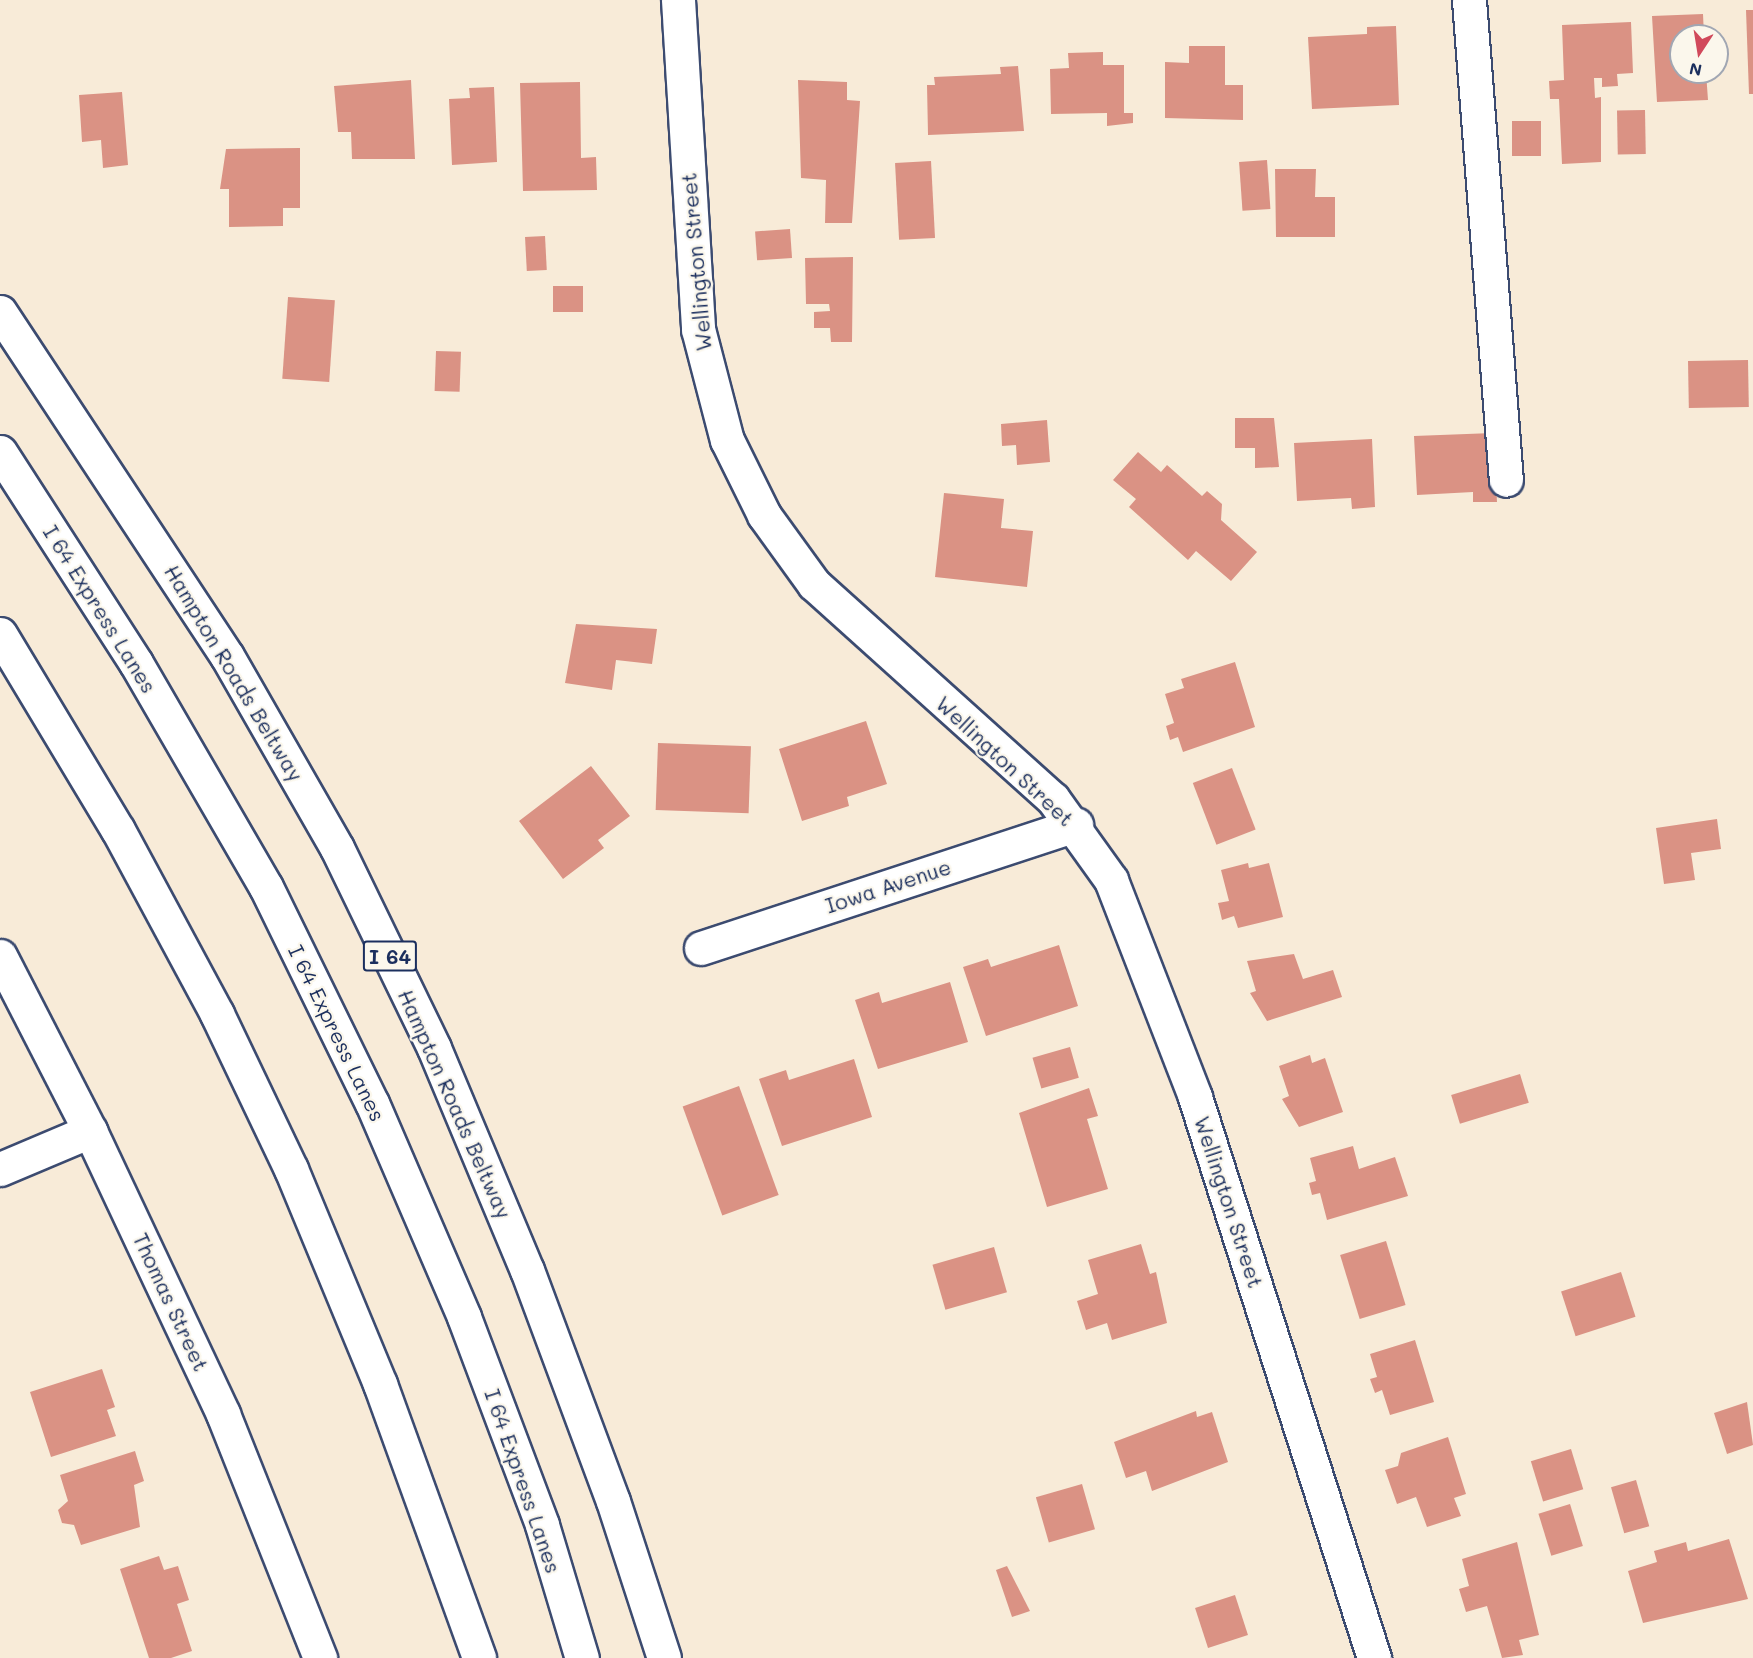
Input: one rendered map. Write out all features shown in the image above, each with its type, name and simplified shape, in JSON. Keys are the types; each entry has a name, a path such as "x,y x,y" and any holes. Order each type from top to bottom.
{"main road":[{"name":"Wellington Street","path":"678,0 698,329 727,440 764,515 814,584 1076,825 1111,880 1195,1097 1374,1658"},
{"path":"1469,0 1506,480"},
{"name":"Hampton Roads Beltway","path":"0,312 227,656 337,848 434,1048 527,1270 613,1501 664,1658"},
{"name":"I 64 Express Lanes","path":"0,453 136,663 266,887 372,1103 464,1317 542,1525 582,1658"},
{"path":"0,634 129,850 217,1014 291,1169 380,1384 479,1658"},
{"name":"Iowa Avenue","path":"701,948 1076,825"},
{"name":"Thomas Street","path":"0,956 90,1131 223,1414 320,1658"},
{"path":"0,1169 90,1131"}],"building":[{"path":"1746,10 1753,10 1753,94 1749,94"},
{"path":"1703,14 1703,24 1669,24 1669,84 1707,84 1708,100 1657,102 1652,16"},
{"path":"1631,22 1633,73 1617,74 1618,86 1602,87 1602,78 1594,78 1595,98 1601,97 1601,162 1562,164 1559,99 1550,99 1549,81 1564,80 1562,25"},
{"path":"1396,26 1399,105 1312,109 1308,37 1367,34 1367,27"},
{"path":"1189,46 1225,46 1225,85 1243,85 1243,120 1165,118 1165,62 1189,63"},
{"path":"1103,52 1103,65 1124,65 1124,113 1133,113 1133,123 1107,126 1107,113 1051,114 1050,69 1069,68 1068,53"},
{"path":"1018,66 1024,131 928,135 927,85 935,85 934,77 1001,74 1000,67"},
{"path":"411,80 415,159 352,159 351,132 338,132 334,86"},
{"path":"798,80 847,82 847,100 860,101 852,223 825,223 826,180 801,178"},
{"path":"580,82 581,158 596,157 597,190 523,191 520,83"},
{"path":"494,87 497,162 452,165 449,99 470,98 469,88"},
{"path":"122,92 128,165 103,168 101,140 82,142 79,95"},
{"path":"1617,110 1645,110 1646,154 1618,154"},
{"path":"1512,121 1541,121 1541,156 1512,156"},
{"path":"300,148 300,208 283,208 283,226 229,227 229,189 220,189 226,149"},
{"path":"1267,160 1270,209 1242,211 1239,162"},
{"path":"931,161 935,238 899,240 895,163"},
{"path":"1275,169 1316,169 1315,197 1335,197 1335,237 1276,237"},
{"path":"790,229 792,258 757,260 755,231"},
{"path":"545,236 547,270 527,271 525,237"},
{"path":"853,257 852,342 831,342 830,328 814,328 814,312 830,311 829,304 806,304 805,258"},
{"path":"553,286 583,286 583,312 553,312"},
{"path":"288,297 335,300 329,382 282,379"},
{"path":"436,351 461,352 460,392 435,391"},
{"path":"1748,360 1749,407 1689,408 1688,361"},
{"path":"1235,418 1274,418 1279,467 1255,468 1255,448 1235,448"},
{"path":"1047,420 1050,462 1017,465 1016,445 1002,446 1001,424"},
{"path":"1493,433 1497,502 1473,502 1473,492 1417,495 1414,436"},
{"path":"1372,439 1375,507 1352,509 1351,498 1297,501 1294,443"},
{"path":"1138,452 1161,472 1167,465 1202,496 1207,491 1222,504 1221,520 1257,552 1231,581 1196,551 1188,560 1129,507 1136,499 1113,480"},
{"path":"944,493 1004,499 1001,528 1033,531 1027,587 935,577"},
{"path":"576,624 657,629 652,664 616,660 612,690 565,683"},
{"path":"1235,662 1255,727 1183,752 1178,737 1170,740 1166,726 1174,723 1165,694 1184,688 1181,679"},
{"path":"866,721 887,784 847,797 849,806 802,821 779,749"},
{"path":"658,743 751,746 749,813 656,810"},
{"path":"591,766 630,816 598,840 604,848 563,879 519,821"},
{"path":"1232,768 1256,830 1216,845 1193,783"},
{"path":"1717,819 1721,849 1691,853 1695,880 1664,884 1656,828"},
{"path":"1248,863 1249,868 1269,863 1283,917 1238,928 1234,916 1222,920 1218,903 1229,901 1221,870"},
{"path":"1059,945 1078,1006 986,1036 963,967 988,959 991,967"},
{"path":"1294,954 1303,979 1333,970 1342,997 1267,1021 1250,993 1256,991 1247,961"},
{"path":"950,982 968,1042 878,1069 855,1000 879,992 882,1003"},
{"path":"1070,1047 1079,1078 1041,1089 1033,1058"},
{"path":"1310,1055 1312,1063 1325,1058 1343,1112 1299,1127 1282,1099 1289,1096 1279,1066"},
{"path":"854,1059 872,1117 782,1146 759,1079 786,1070 789,1080"},
{"path":"1520,1074 1529,1103 1460,1124 1451,1095"},
{"path":"739,1086 779,1195 722,1216 683,1107"},
{"path":"1089,1088 1098,1116 1087,1119 1108,1189 1047,1207 1019,1113"},
{"path":"1353,1146 1359,1169 1395,1157 1408,1196 1327,1220 1320,1193 1312,1195 1309,1183 1316,1181 1310,1158"},
{"path":"1386,1241 1406,1305 1360,1319 1340,1255"},
{"path":"1141,1244 1150,1274 1156,1272 1167,1323 1112,1340 1107,1323 1086,1330 1077,1301 1098,1294 1088,1260"},
{"path":"994,1247 1007,1292 945,1310 932,1265"},
{"path":"1621,1272 1636,1317 1576,1336 1561,1291"},
{"path":"1415,1340 1434,1402 1390,1415 1382,1390 1375,1393 1370,1379 1377,1377 1370,1354"},
{"path":"102,1369 115,1407 107,1410 116,1436 51,1457 30,1392"},
{"path":"1747,1402 1753,1445 1727,1454 1714,1413"},
{"path":"1196,1411 1197,1417 1212,1412 1228,1462 1152,1491 1146,1471 1126,1478 1114,1442"},
{"path":"1448,1437 1466,1494 1454,1498 1461,1516 1427,1527 1416,1497 1397,1504 1385,1470 1398,1466 1401,1453"},
{"path":"1571,1449 1583,1489 1543,1501 1531,1461"},
{"path":"135,1451 144,1481 134,1485 140,1527 81,1545 74,1525 62,1523 58,1510 68,1501 60,1475"},
{"path":"1636,1480 1649,1526 1624,1533 1611,1487"},
{"path":"1082,1484 1095,1529 1049,1542 1036,1497"},
{"path":"1570,1504 1583,1546 1551,1556 1538,1514"},
{"path":"1729,1539 1748,1599 1643,1623 1628,1571 1657,1562 1654,1551 1686,1542 1688,1551"},
{"path":"1517,1542 1539,1635 1519,1640 1523,1655 1502,1658 1487,1606 1466,1612 1459,1589 1469,1586 1462,1559"},
{"path":"159,1556 164,1570 178,1566 189,1600 177,1604 192,1651 171,1658 149,1658 120,1569"},
{"path":"1007,1566 1030,1611 1012,1617 996,1570"},
{"path":"1235,1595 1248,1635 1208,1648 1195,1608"}]}
